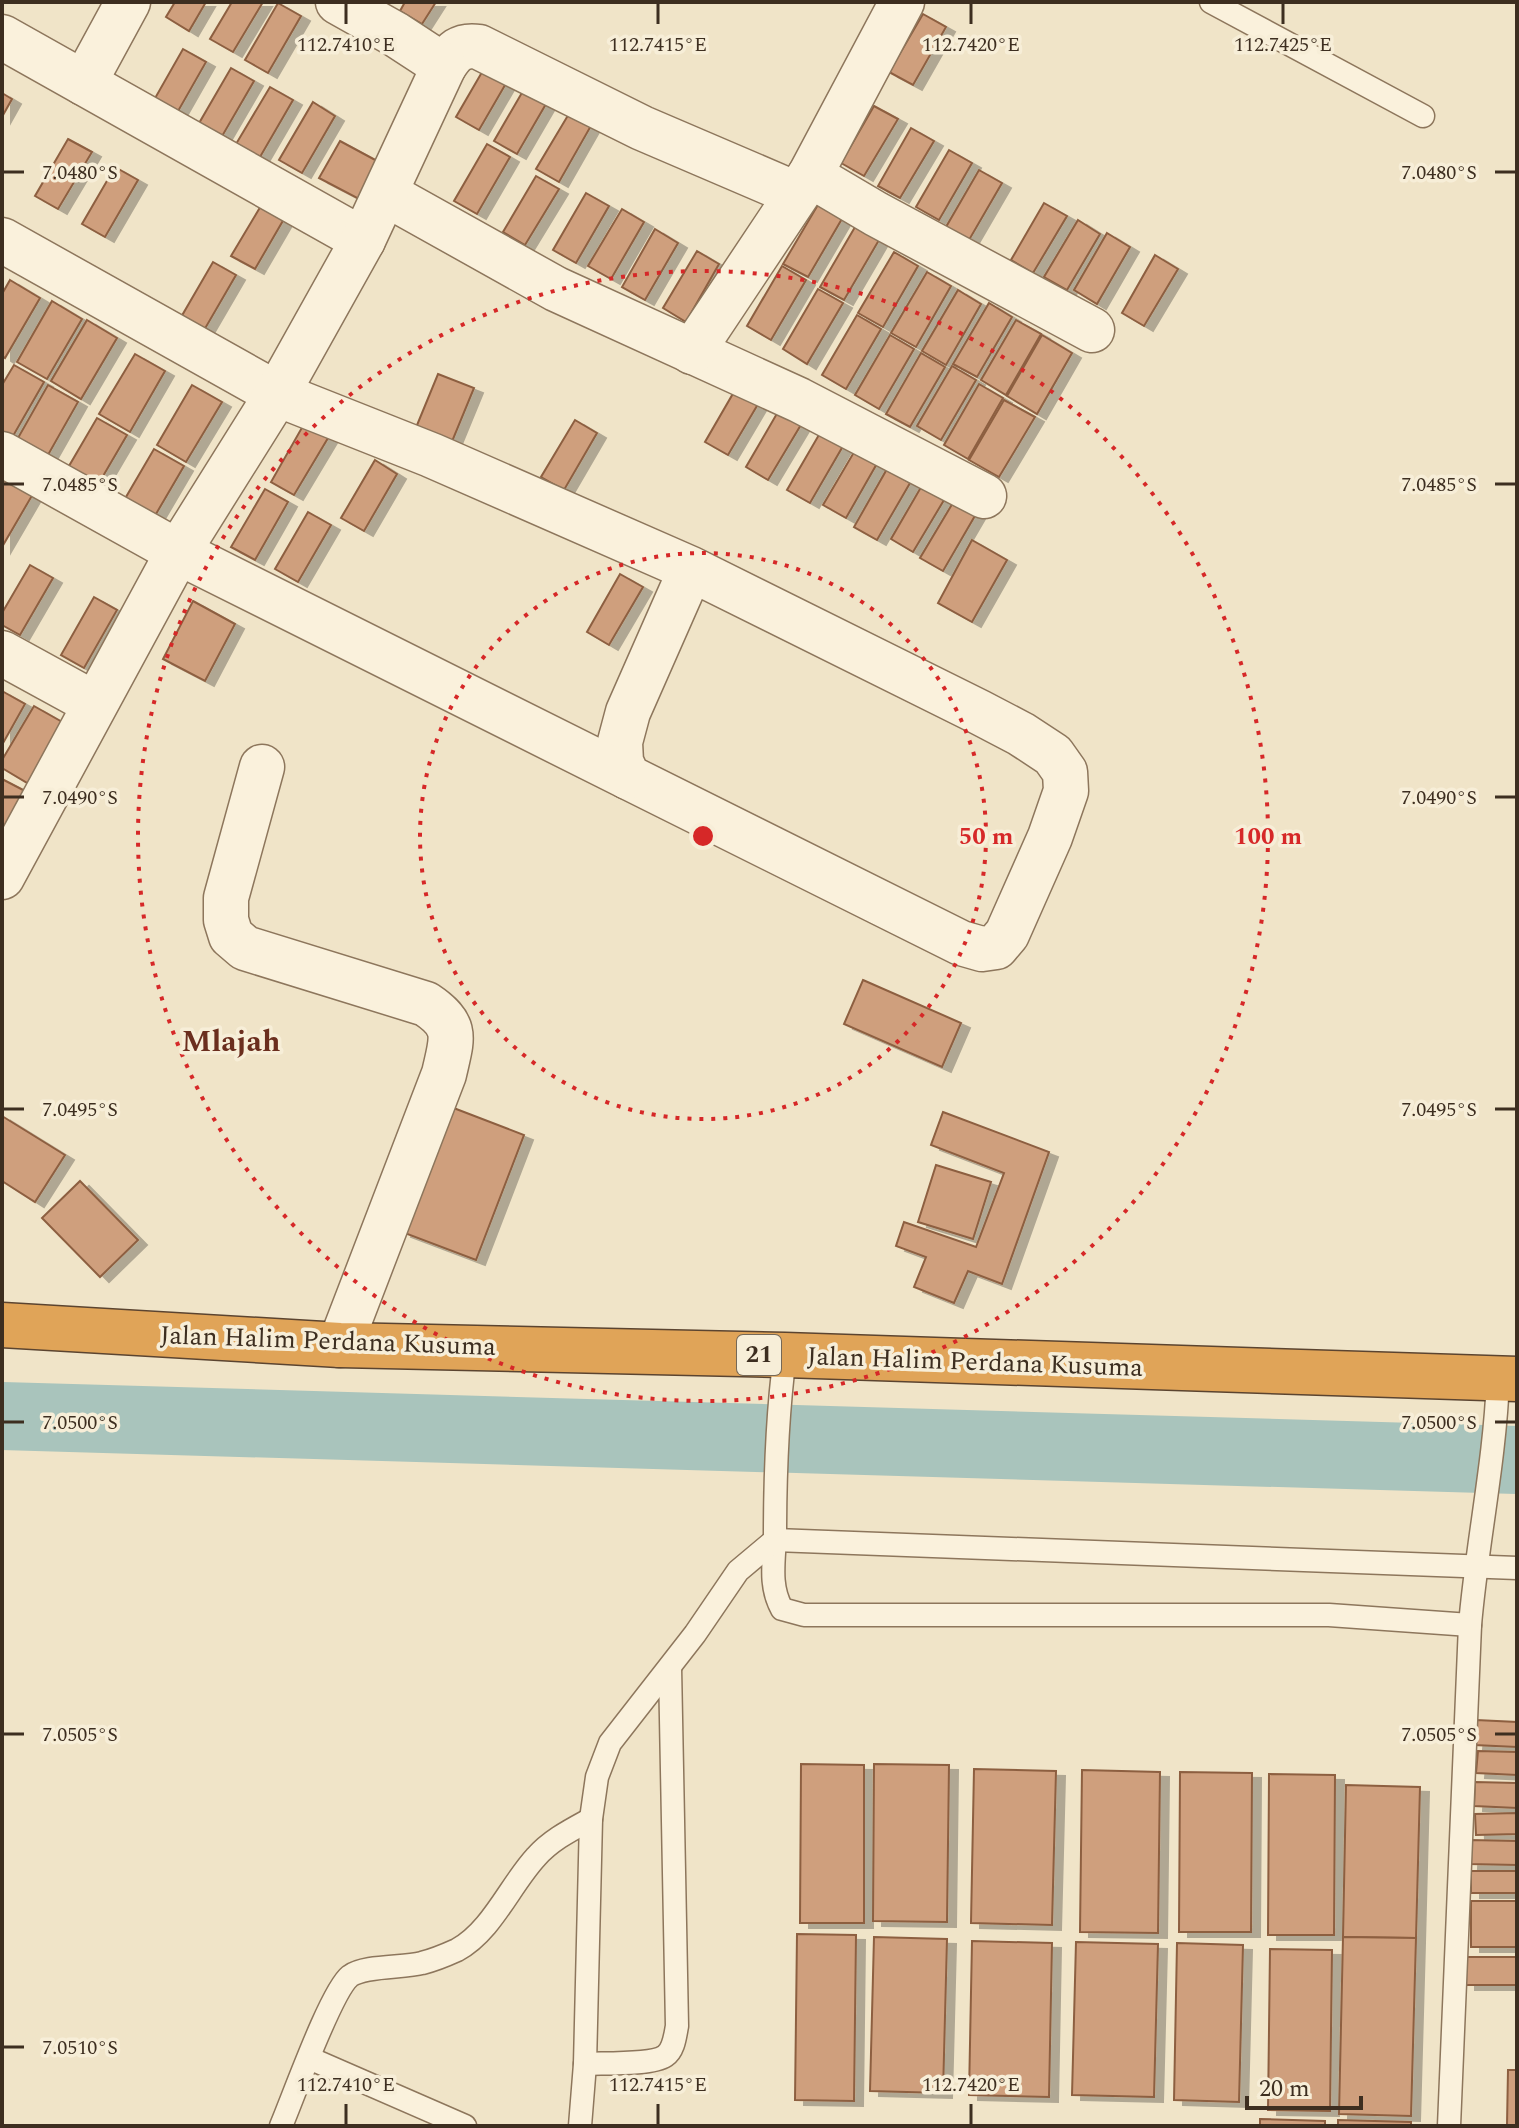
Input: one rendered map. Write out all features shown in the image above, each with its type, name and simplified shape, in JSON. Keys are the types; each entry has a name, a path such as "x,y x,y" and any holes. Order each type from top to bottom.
{"highway":[{"name":"Jalan Halim Perdana Kusuma","path":"2,1325 340,1345 785,1355 1508,1379"}],"street":[{"path":"84,83 128,2"},
{"path":"338,2 444,66"},
{"path":"692,352 803,184 902,2"},
{"path":"2,37 363,240"},
{"path":"3,873 178,552 277,394 363,240 444,66 461,47 479,47 642,128 803,184 889,222 1092,330"},
{"path":"386,194 556,289 799,400 984,496"},
{"path":"2,240 277,394 431,455 691,569 1021,734 1053,755 1065,772 1066,791 1050,837 1007,934 996,947 982,949 961,943 178,552 2,454"},
{"path":"628,777 621,762 620,742 628,712 691,569"},
{"path":"2,653 95,704"},
{"path":"262,767 226,898 226,920 231,936 245,948 426,1004 444,1016 451,1032 444,1074 340,1345"}],"lane":[{"path":"1211,2 1423,116"},
{"path":"785,1355 775,1471 775,1596 782,1609 804,1615 1329,1615 1470,1625"},
{"path":"1449,2126 1470,1625 1484,1499 1496,1422 1508,1379"},
{"path":"580,2126 585,2064 591,1819 597,1777 610,1743 670,1667 738,1571 775,1540 1517,1568"},
{"path":"585,2064 665,2057 672,2047 677,2026 670,1667"},
{"path":"281,2126 338,1994 350,1977 362,1972 422,1963 460,1948 478,1933 536,1857 561,1835 591,1819"},
{"path":"309,2058 465,2126"}],"building":[{"path":"175,2 206,2 189,31 166,17"},
{"path":"232,2 263,2 233,52 210,39"},
{"path":"405,2 436,2 422,24 400,11"},
{"path":"278,3 301,16 268,73 245,60"},
{"path":"923,14 946,27 913,85 889,72"},
{"path":"183,49 206,62 173,120 150,107"},
{"path":"489,60 512,73 479,130 456,117"},
{"path":"231,68 254,81 221,138 198,125"},
{"path":"527,84 550,97 517,154 494,141"},
{"path":"270,87 293,100 260,157 236,144"},
{"path":"2,93 12,99 2,117"},
{"path":"313,102 335,116 302,173 279,160"},
{"path":"874,106 898,119 864,176 841,163"},
{"path":"570,112 592,124 559,182 536,169"},
{"path":"911,128 934,141 900,198 878,186"},
{"path":"68,139 92,152 58,209 35,196"},
{"path":"340,141 379,162 359,199 319,178"},
{"path":"487,144 510,157 477,214 454,201"},
{"path":"949,150 972,163 939,220 916,207"},
{"path":"115,167 138,180 105,237 82,224"},
{"path":"979,170 1002,183 969,240 946,227"},
{"path":"536,176 559,189 525,245 503,232"},
{"path":"586,193 609,206 576,263 553,250"},
{"path":"265,199 288,212 255,269 231,256"},
{"path":"819,203 843,217 808,277 783,264"},
{"path":"1044,203 1067,216 1033,273 1011,260"},
{"path":"622,209 644,222 611,279 588,266"},
{"path":"1078,220 1100,234 1067,290 1044,277"},
{"path":"855,227 879,240 844,300 820,287"},
{"path":"655,229 678,243 645,300 622,287"},
{"path":"1107,233 1130,247 1097,304 1074,290"},
{"path":"697,251 719,264 686,322 663,308"},
{"path":"894,252 918,266 883,327 858,313"},
{"path":"1155,255 1178,269 1144,326 1122,313"},
{"path":"213,262 236,275 203,332 180,319"},
{"path":"782,266 806,280 771,340 747,326"},
{"path":"927,272 951,286 916,347 891,333"},
{"path":"10,280 40,298 5,358 2,356 2,294"},
{"path":"818,289 843,303 807,364 783,349"},
{"path":"958,290 981,304 946,365 922,351"},
{"path":"52,301 82,319 47,379 17,362"},
{"path":"989,303 1012,317 977,377 953,364"},
{"path":"857,315 881,329 846,389 822,375"},
{"path":"87,320 117,338 81,399 51,381"},
{"path":"1016,320 1041,334 1006,395 981,380"},
{"path":"890,335 914,349 879,409 855,395"},
{"path":"1042,335 1072,353 1037,414 1007,396"},
{"path":"921,353 945,367 910,427 886,414"},
{"path":"135,354 165,371 130,432 99,414"},
{"path":"14,365 44,382 9,443 2,439 2,385"},
{"path":"952,366 976,380 941,440 917,426"},
{"path":"438,374 474,388 451,444 415,430"},
{"path":"979,384 1003,398 968,459 944,445"},
{"path":"48,385 78,402 44,462 14,445"},
{"path":"192,385 222,402 186,462 157,445"},
{"path":"738,385 761,399 728,455 705,442"},
{"path":"1004,400 1035,417 999,477 969,460"},
{"path":"779,410 802,423 768,480 746,467"},
{"path":"97,418 127,435 92,495 62,478"},
{"path":"575,420 597,433 564,490 541,477"},
{"path":"304,424 328,438 294,495 271,482"},
{"path":"820,433 843,446 810,503 787,490"},
{"path":"857,447 879,460 846,518 823,505"},
{"path":"154,449 184,466 149,526 119,509"},
{"path":"375,460 397,474 364,531 341,518"},
{"path":"887,469 910,483 877,540 854,527"},
{"path":"2,478 37,487 2,547"},
{"path":"924,482 947,495 913,552 891,539"},
{"path":"265,489 288,502 255,560 231,547"},
{"path":"954,501 976,514 943,571 920,558"},
{"path":"308,512 331,525 298,582 275,569"},
{"path":"972,540 1007,560 972,622 938,603"},
{"path":"30,565 53,578 20,635 2,625 2,613"},
{"path":"620,574 643,587 609,645 587,632"},
{"path":"94,597 117,610 84,668 61,655"},
{"path":"193,601 235,624 205,681 163,659"},
{"path":"2,691 25,704 2,745"},
{"path":"34,706 64,723 29,784 2,768 2,760"},
{"path":"2,779 27,792 2,834"},
{"path":"863,980 961,1023 942,1067 844,1024"},
{"path":"451,1107 524,1135 476,1260 402,1232"},
{"path":"943,1112 1049,1152 1002,1284 968,1271 954,1303 914,1287 926,1257 896,1246 904,1222 976,1247 1004,1173 931,1145"},
{"path":"2,1116 65,1155 35,1202 2,1181"},
{"path":"936,1165 991,1182 973,1239 918,1222"},
{"path":"80,1181 138,1240 100,1277 42,1218"},
{"path":"1476,1720 1517,1722 1517,1747 1474,1745"},
{"path":"1478,1751 1517,1752 1517,1775 1476,1773"},
{"path":"801,1764 864,1765 864,1923 800,1923"},
{"path":"874,1764 949,1765 947,1922 873,1921"},
{"path":"974,1769 1056,1771 1052,1925 971,1923"},
{"path":"1082,1770 1160,1772 1158,1933 1080,1932"},
{"path":"1180,1772 1252,1773 1251,1932 1179,1932"},
{"path":"1269,1774 1335,1775 1334,1935 1268,1935"},
{"path":"1475,1782 1517,1783 1517,1808 1474,1806"},
{"path":"1346,1785 1420,1787 1416,1938 1343,1937"},
{"path":"1517,1813 1517,1834 1476,1835 1475,1814"},
{"path":"1470,1840 1517,1841 1517,1865 1469,1864"},
{"path":"1471,1871 1517,1871 1517,1893 1471,1893"},
{"path":"1471,1901 1517,1901 1517,1947 1471,1947"},
{"path":"797,1934 856,1935 854,2101 795,2100"},
{"path":"874,1937 947,1939 943,2093 870,2091"},
{"path":"1343,1937 1416,1938 1411,2116 1339,2114"},
{"path":"972,1941 1052,1943 1049,2097 969,2095"},
{"path":"1076,1942 1158,1944 1154,2097 1072,2095"},
{"path":"1177,1943 1243,1945 1239,2102 1174,2100"},
{"path":"1270,1949 1332,1950 1330,2111 1268,2110"},
{"path":"1466,1957 1517,1957 1517,1985 1466,1985"},
{"path":"1508,2070 1517,2070 1517,2125 1507,2125"},
{"path":"1260,2119 1325,2121 1325,2126 1260,2126"},
{"path":"1338,2120 1411,2122 1411,2126 1338,2126"}],"waterway":[{"path":"2,1416 1517,1460"}],"district":[{"name":"Mlajah","path":"231,1042"}]}
